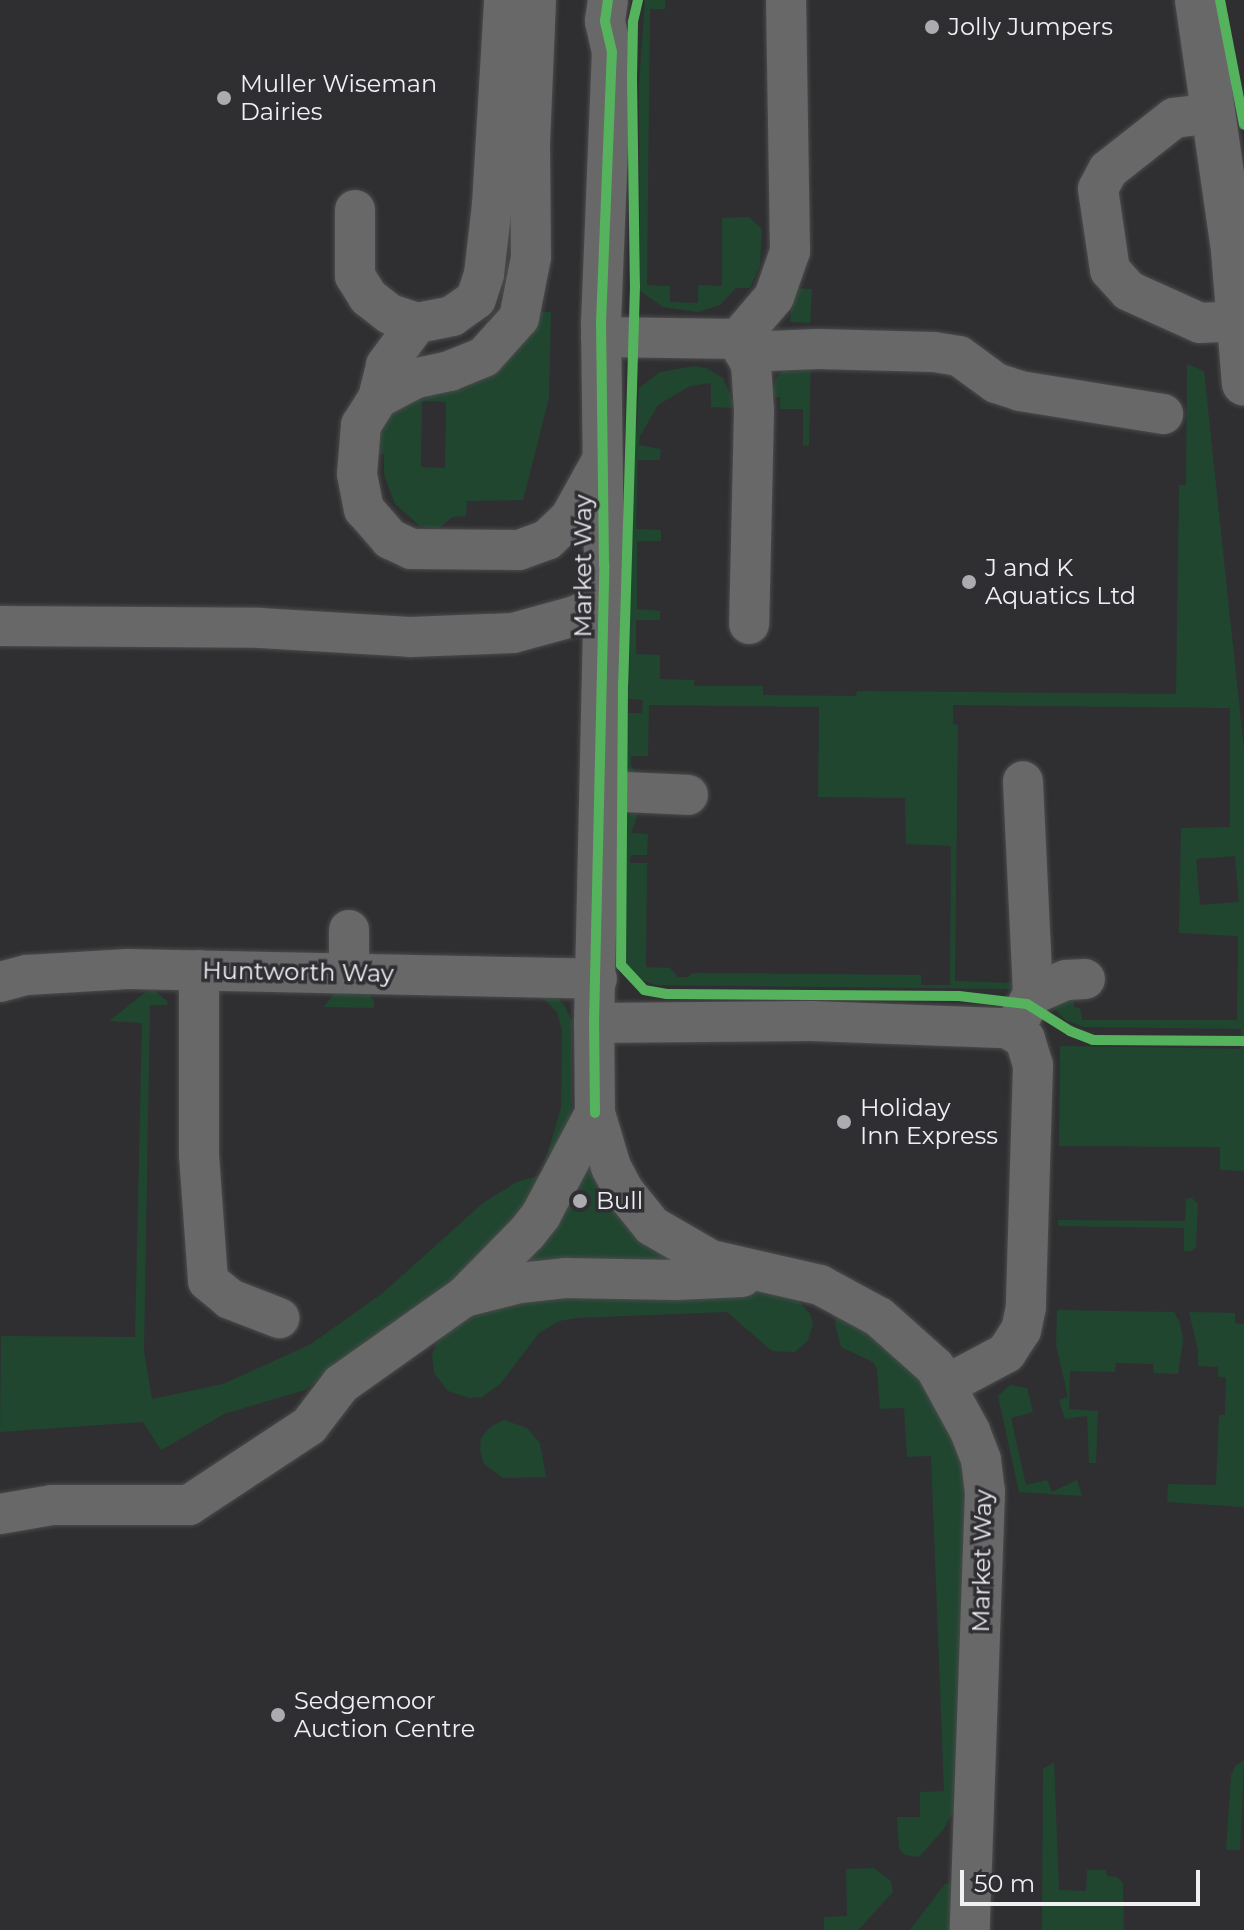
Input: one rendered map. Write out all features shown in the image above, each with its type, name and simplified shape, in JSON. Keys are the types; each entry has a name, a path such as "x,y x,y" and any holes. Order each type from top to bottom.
{"main road":[{"path":"1187,6 1213,109 1244,384"}],"street":[{"path":"355,210 355,276 368,297 390,314 417,323 452,316 476,299 484,274 492,205 504,0"},
{"path":"378,398 416,378 450,371 484,357 519,318 531,257 530,145 536,0"},
{"path":"741,346 774,297 790,251 786,0"},
{"name":"Market Way","path":"609,7 612,52 601,337 603,604 594,1023 595,1113 611,1167 623,1190 652,1226 711,1260 764,1275 820,1285 879,1317 923,1354 946,1385 981,1460 985,1491 970,1930"},
{"path":"1213,109 1174,118 1108,170 1098,189 1110,270 1129,291 1200,323 1239,321"},
{"path":"417,323 386,365 378,398 361,425 357,474 364,509 390,539 411,549 519,550 547,540 570,518 602,459"},
{"path":"601,337 741,346 934,352 959,356 996,383 1020,391 1163,414"},
{"path":"741,346 751,364 754,411 749,624"},
{"path":"0,626 260,628 410,637 513,633 575,616 603,604"},
{"path":"1013,1031 1033,994 1023,781"},
{"path":"601,791 688,795"},
{"path":"349,930 349,973"},
{"name":"Huntworth Way","path":"0,982 83,970 597,979"},
{"path":"199,970 199,1155 208,1281 230,1299 279,1318"},
{"path":"1033,994 1066,980 1085,979"},
{"path":"594,1023 812,1021 1007,1028 1025,1039 1033,1065 1045,1185 1043,1264 1028,1300 1021,1330 1006,1353 946,1385"},
{"name":"Market Way","path":"0,1514 52,1505 189,1505 309,1426 341,1384 464,1297 541,1215 595,1113"},
{"path":"464,1297 520,1283 565,1278 691,1280 764,1275"}],"green space":[{"path":"645,0 665,0 665,9 650,9 647,285 670,286 670,302 698,303 698,285 722,286 722,218 749,217 762,229 760,265 750,288 736,288 720,305 698,312 663,307 640,291 639,85"},
{"path":"792,288 812,289 810,323 790,322"},
{"path":"534,312 551,312 549,398 523,500 467,501 466,516 453,517 437,529 420,526 395,504 384,475 384,454 374,454 385,420 396,407","holes":["422,401 446,402 445,468 421,467"]},
{"path":"811,359 809,445 803,446 803,409 780,409 780,397 771,397 776,378 787,366"},
{"path":"1187,364 1204,371 1244,750 1244,1171 1220,1170 1220,1147 1059,1146 1060,1046 1241,1049 1241,1029 1084,1027 1067,1021 1047,1002 1074,996 1074,1007 1080,1008 1082,1020 1237,1020 1238,936 1179,933 1181,828 1230,827 1230,708 953,705 953,724 958,725 955,981 1014,983 1013,989 656,985 638,979 626,965 625,956 627,816 631,814 638,814 631,833 648,834 647,855 631,855 630,863 647,863 646,967 670,968 678,977 688,977 693,973 921,975 921,985 950,985 951,846 906,844 905,798 818,797 819,707 649,705 648,756 631,756 631,766 640,777 626,774 628,713 642,713 643,700 628,699 629,536 639,388 660,372 694,366 706,368 723,378 733,401 733,408 711,407 711,383 690,386 658,405 640,436 639,445 661,449 660,460 638,460 636,529 661,530 661,541 637,541 637,609 660,611 660,620 636,620 636,654 660,655 660,679 694,680 694,686 763,686 763,695 856,696 857,691 1176,694 1179,485 1186,485","holes":["1235,856 1239,902 1200,905 1196,859"]},
{"path":"151,988 168,1002 167,1005 150,1005 144,1351 152,1399 223,1384 311,1344 384,1292 483,1203 517,1182 541,1175 561,1108 562,1031 557,1012 544,999 534,996 554,994 565,1006 572,1021 572,1101 568,1131 501,1244 305,1390 224,1414 161,1450 143,1422 0,1432 1,1336 135,1337 142,1023 109,1021"},
{"path":"337,990 367,990 374,1008 324,1007"},
{"path":"587,1158 692,1269 507,1270"},
{"path":"1192,1198 1198,1204 1196,1247 1191,1251 1184,1251 1184,1228 1058,1226 1058,1220 1185,1221 1186,1199"},
{"path":"774,1292 796,1298 810,1314 813,1323 808,1340 795,1352 772,1351 727,1312 576,1318 559,1321 539,1333 500,1384 482,1397 469,1398 448,1391 434,1373 432,1354 439,1338 450,1327 510,1295"},
{"path":"1057,1310 1174,1312 1180,1323 1183,1340 1178,1374 1154,1373 1153,1364 1116,1363 1115,1372 1070,1371 1069,1409 1098,1411 1096,1463 1089,1463 1087,1416 1065,1419 1059,1400 1068,1397 1056,1345"},
{"path":"1189,1312 1235,1313 1235,1323 1244,1324 1244,1507 1167,1502 1168,1484 1216,1485 1219,1415 1225,1415 1226,1377 1218,1377 1218,1367 1198,1366 1198,1350"},
{"path":"836,1315 872,1331 921,1377 960,1454 965,1478 955,1809 943,1830 919,1857 905,1855 899,1849 897,1817 920,1817 920,1792 944,1791 931,1456 907,1457 904,1408 880,1409 877,1369 873,1362 841,1347"},
{"path":"1010,1385 1027,1388 1033,1412 1011,1418 1026,1485 1047,1480 1052,1492 1077,1480 1082,1496 1019,1492 998,1396"},
{"path":"504,1420 527,1428 540,1443 546,1477 503,1478 484,1464 481,1438 490,1427"},
{"path":"1244,1760 1240,1850 1226,1850 1231,1775 1236,1765"},
{"path":"1054,1762 1059,1890 1086,1891 1087,1870 1106,1870 1107,1876 1117,1877 1123,1883 1124,1930 1042,1930 1043,1769"},
{"path":"874,1868 891,1881 893,1892 858,1930 824,1930 824,1917 847,1916 846,1869"},
{"path":"952,1883 952,1930 910,1930 945,1884"}],"cycle path":[{"path":"595,1113 594,1023 604,565 601,323 612,52 605,21 608,0"},
{"path":"638,0 633,22 632,77 635,286 623,683 621,965 644,990 667,994 959,996 1027,1004 1070,1031 1093,1040 1244,1041"},
{"path":"1220,0 1244,125"}],"place":[{"name":"Jolly Jumpers","path":"932,27"},
{"name":"Muller Wiseman Dairies","path":"224,98"},
{"name":"J and K Aquatics Ltd","path":"969,582"},
{"name":"Holiday Inn Express","path":"844,1122"},
{"name":"Bull","path":"580,1201"},
{"name":"Sedgemoor Auction Centre","path":"278,1715"}]}
